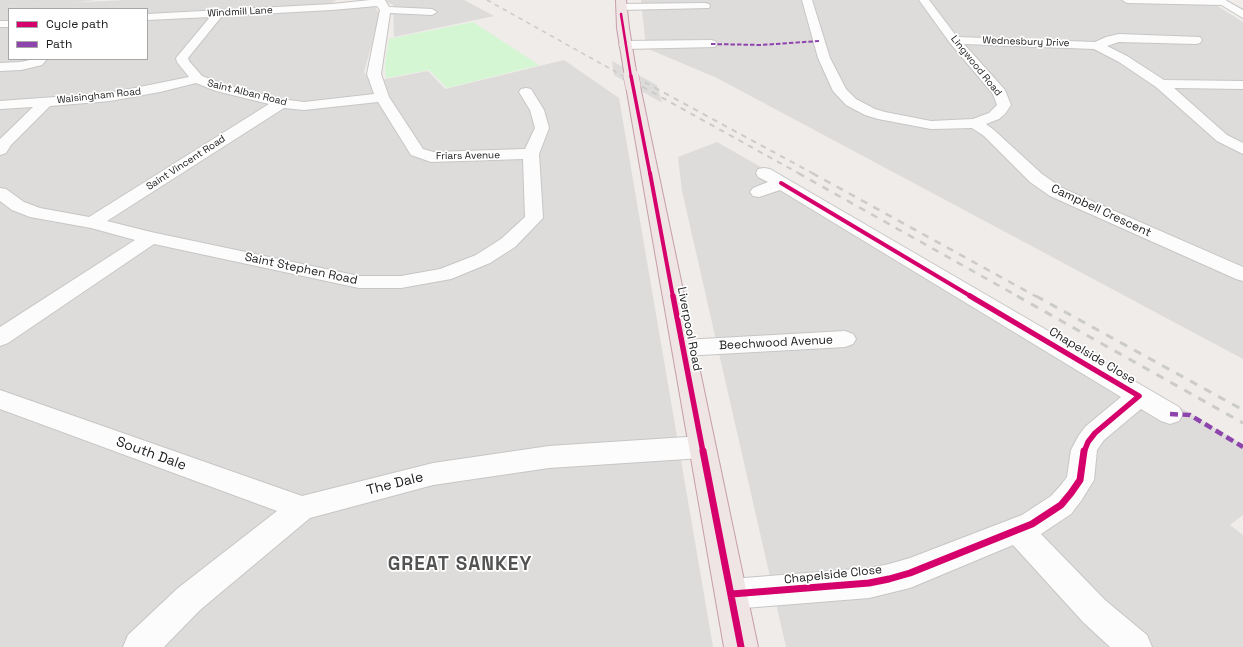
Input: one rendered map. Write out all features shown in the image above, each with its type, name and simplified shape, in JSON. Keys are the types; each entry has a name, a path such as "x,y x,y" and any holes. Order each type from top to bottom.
{"highway":[{"name":"Liverpool Road","path":"621,4 625,45 741,647"}],"street":[{"path":"807,0 824,58 840,91 851,102 870,112 913,123 945,126 975,123"},
{"name":"Lingwood Road","path":"924,0 954,40 1000,93 1003,99 1004,105 1000,111 994,116 975,123"},
{"path":"1127,0 1220,1 1243,15"},
{"path":"382,4 432,12"},
{"name":"Windmill Lane","path":"148,16 382,4"},
{"name":"Friars Avenue","path":"382,4 374,74 382,97 417,152 431,157 531,154"},
{"path":"621,4 705,6"},
{"name":"Saint Alban Road","path":"220,12 182,58 182,62 197,79 221,88 281,103 304,106 382,97"},
{"name":"Wednesbury Drive","path":"1097,46 1119,38 1196,40 1210,44"},
{"name":"Wednesbury Drive","path":"954,40 1081,44 1097,46 1114,53 1161,84 1222,138 1243,149"},
{"path":"625,45 711,44"},
{"path":"0,67 21,66 38,62 40,60"},
{"name":"Walsingham Road","path":"0,105 110,96 160,88 197,79"},
{"path":"1161,84 1243,85"},
{"name":"Saint Stephen Road","path":"0,193 18,206 36,213 92,223 151,238 359,282 401,282 444,275 483,259 508,243 534,218 531,154 542,128 537,110 526,92"},
{"path":"0,150 6,142 47,101"},
{"name":"Saint Vincent Road","path":"92,223 281,103"},
{"name":"Campbell Crescent","path":"975,123 989,134 1036,178 1056,192 1243,276"},
{"name":"Chapelside Close","path":"768,183 1170,414"},
{"path":"0,338 151,238"},
{"name":"Beechwood Avenue","path":"683,348 845,339"},
{"name":"Chapelside Close","path":"732,594 869,583 889,579 1018,530 1045,516 1061,505 1080,480 1084,450 1088,442 1095,433 1139,396"},
{"name":"South Dale","path":"0,399 302,508"},
{"name":"The Dale","path":"140,647 189,599 302,508 433,474 549,457 702,447"},
{"path":"1018,530 1094,611 1135,647"}],"shaded area":[{"path":"0,0 96,0 72,3 0,6"},
{"path":"126,0 336,0 322,10 375,7 380,15 364,72 370,82 428,71 445,89 564,60 619,98 713,647 0,647 0,6"},
{"path":"383,0 464,0 494,16 394,37 393,5"},
{"path":"641,0 1208,0 1243,22 1243,359 717,78 646,48"},
{"path":"717,142 1152,391 1243,445 1243,515 1230,525 1243,535 1243,647 786,647 682,191 678,157"}],"green space":[{"path":"473,22 539,65 447,88 429,70 386,78 385,65 389,39"}],"pier":[{"path":"612,61 657,85 662,103 614,75"}],"railway":[{"path":"487,0 625,77"},
{"path":"623,76 800,174"},
{"path":"635,77 814,174"},
{"path":"798,173 1019,297"},
{"path":"812,173 1037,297"},
{"path":"1017,296 1243,423"},
{"path":"1036,296 1243,410"}],"marked path":[{"path":"711,44 761,45 819,41"},
{"path":"1170,414 1190,415 1243,447"}],"cycle path":[{"path":"621,14 625,45 741,647"},
{"path":"732,594 869,583 889,579 910,573 1032,524 1061,505 1080,480 1084,450 1088,442 1095,433 1139,396 781,183"}],"district":[{"name":"GREAT SANKEY","path":"460,565"}]}
